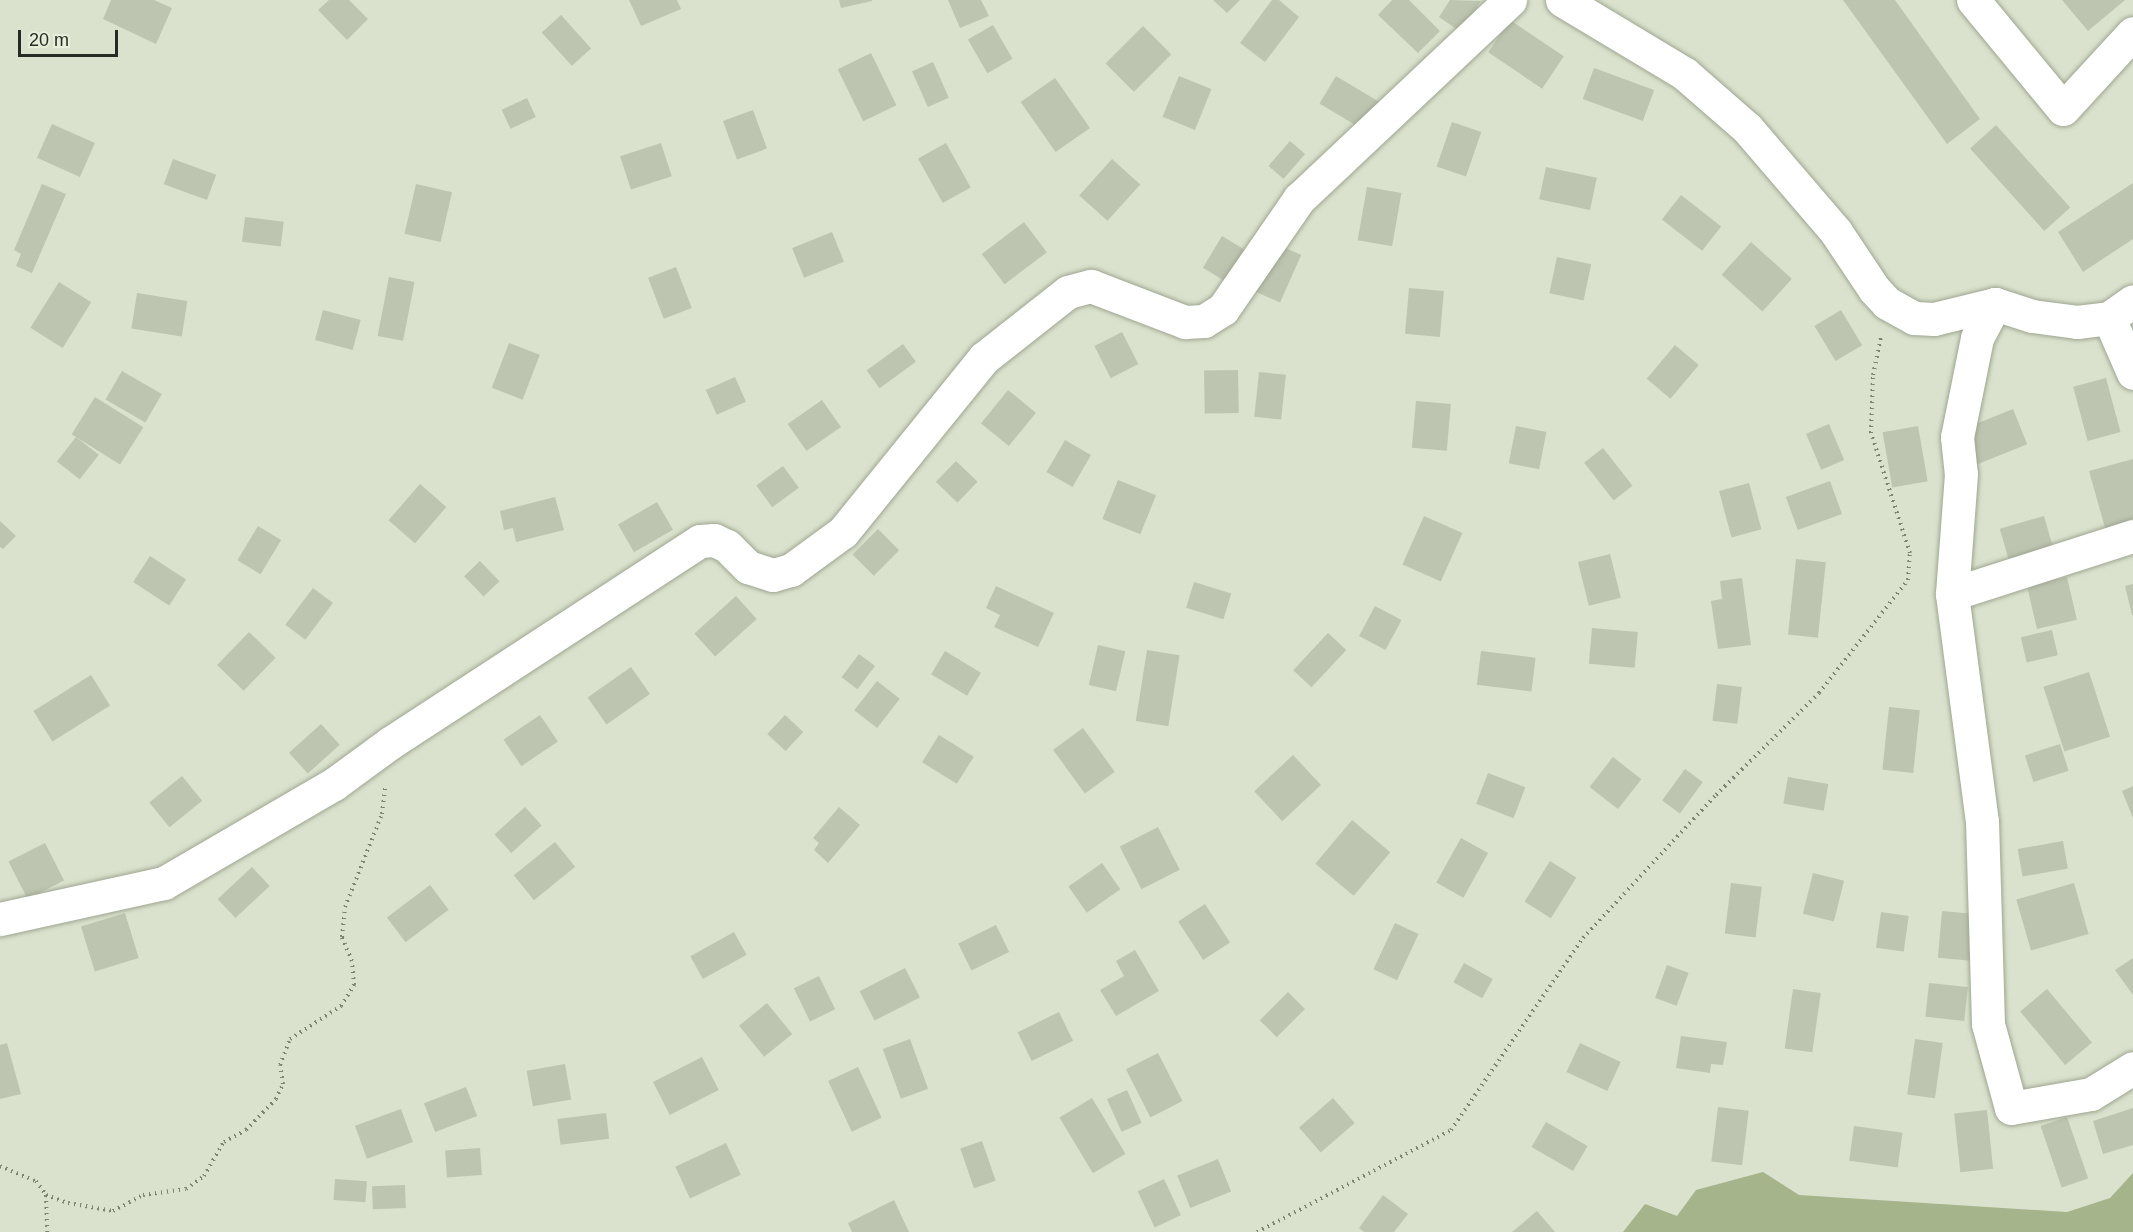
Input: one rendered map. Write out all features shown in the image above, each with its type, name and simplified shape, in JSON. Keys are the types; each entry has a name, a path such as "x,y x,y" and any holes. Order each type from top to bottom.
{"street":[{"path":"0,919 164,883 334,784 390,743 700,541 721,543 748,567 773,575 791,570 843,532 984,358 1068,292 1092,286 1185,322 1204,321 1223,309 1299,199 1510,0"},
{"path":"1562,0 1685,74 1747,128 1836,232 1887,303 1914,318 1934,319 1995,304 2032,316 2077,322 2121,309 2133,373"},
{"path":"1973,0 2063,109 2133,33"},
{"path":"1995,304 1977,338 1957,437 1961,474 1952,594 1982,821 1988,1024 2011,1108 2091,1094 2133,1068"},
{"path":"1952,594 2133,536"}],"path":[{"path":"1257,1232 1451,1130 1583,938 1716,795 1820,693 1908,580 1910,553 1871,434 1873,375 1887,303"},
{"path":"0,1166 36,1181 46,1194 68,1203 113,1211 143,1195 186,1189 204,1176 224,1142 246,1130 276,1099 283,1084 280,1065 290,1039 340,1006 354,985 352,961 342,937 345,907 382,814 390,743"},
{"path":"46,1194 47,1232"}],"green space":[{"path":"1763,1172 1799,1195 2067,1212 2110,1198 2133,1173 2133,1232 1623,1232 1645,1204 1677,1216 1696,1190"}],"building":[{"path":"111,0 154,0 172,8 156,44 103,19"},
{"path":"329,0 349,0 368,19 347,40 318,10"},
{"path":"629,0 677,0 681,9 641,26"},
{"path":"839,0 872,0 872,1 841,8"},
{"path":"948,0 981,0 989,16 960,28"},
{"path":"1213,0 1240,0 1227,13"},
{"path":"1272,0 1279,0 1299,17 1265,62 1240,43"},
{"path":"1392,0 1409,0 1440,31 1418,53 1378,15"},
{"path":"1450,0 1481,1 1461,32 1439,17"},
{"path":"1843,0 1895,0 1980,119 1947,144"},
{"path":"2062,0 2125,0 2088,31"},
{"path":"561,15 591,48 572,66 542,32"},
{"path":"1510,20 1564,56 1542,89 1488,52"},
{"path":"993,25 1012,59 987,73 968,40"},
{"path":"1143,26 1171,54 1134,92 1106,63"},
{"path":"871,53 896,105 863,121 838,69"},
{"path":"933,62 949,98 928,107 912,71"},
{"path":"1594,68 1654,90 1643,121 1583,99"},
{"path":"1179,76 1211,89 1195,130 1163,117"},
{"path":"1336,76 1380,102 1363,130 1320,103"},
{"path":"1055,78 1090,128 1056,152 1021,102"},
{"path":"527,98 536,117 510,129 502,110"},
{"path":"753,110 767,149 737,159 723,121"},
{"path":"1452,122 1481,132 1466,177 1437,166"},
{"path":"52,124 95,143 80,177 37,158"},
{"path":"1996,125 2070,207 2044,231 1970,148"},
{"path":"1290,141 1305,154 1283,179 1268,166"},
{"path":"661,143 672,176 631,190 620,156"},
{"path":"946,143 971,188 943,203 918,159"},
{"path":"173,159 216,175 207,200 164,184"},
{"path":"1112,159 1140,184 1107,221 1079,195"},
{"path":"1546,167 1597,178 1590,210 1539,199"},
{"path":"2133,183 2133,239 2083,272 2058,232"},
{"path":"42,184 66,194 32,273 16,266 21,254 14,250"},
{"path":"416,184 452,192 441,242 405,234"},
{"path":"1367,187 1401,193 1392,246 1358,240"},
{"path":"1681,195 1721,226 1702,251 1662,219"},
{"path":"245,217 284,222 281,247 242,242"},
{"path":"1024,222 1047,252 1005,284 982,254"},
{"path":"832,232 844,262 804,278 792,248"},
{"path":"1222,236 1247,251 1228,283 1203,268"},
{"path":"1272,242 1301,255 1280,303 1251,290"},
{"path":"1751,242 1792,279 1762,312 1722,275"},
{"path":"1557,257 1591,264 1584,300 1549,293"},
{"path":"676,267 692,308 664,319 648,278"},
{"path":"389,277 415,282 403,341 378,336"},
{"path":"59,282 91,302 63,348 30,328"},
{"path":"1409,288 1444,291 1440,337 1405,334"},
{"path":"137,293 187,301 182,337 131,329"},
{"path":"323,310 361,320 353,350 315,340"},
{"path":"1841,310 1862,345 1836,361 1814,326"},
{"path":"1122,332 1138,364 1111,378 1094,346"},
{"path":"509,343 540,355 523,400 492,388"},
{"path":"903,344 916,362 880,388 867,370"},
{"path":"1675,345 1699,365 1670,399 1647,379"},
{"path":"1238,370 1239,413 1205,414 1204,371"},
{"path":"122,371 162,394 145,423 106,400"},
{"path":"1259,372 1286,375 1281,420 1254,417"},
{"path":"735,377 746,402 717,415 706,390"},
{"path":"2106,378 2120,432 2088,441 2073,387"},
{"path":"1008,390 1036,413 1009,446 981,423"},
{"path":"95,397 143,427 120,465 72,434"},
{"path":"822,400 841,427 807,451 788,424"},
{"path":"1416,401 1451,404 1447,451 1412,448"},
{"path":"2013,409 2027,444 1974,466 1960,430"},
{"path":"1829,424 1844,460 1821,470 1806,434"},
{"path":"1516,426 1546,432 1539,469 1509,463"},
{"path":"1918,426 1928,481 1892,487 1883,432"},
{"path":"76,437 99,455 80,479 57,461"},
{"path":"1065,440 1091,455 1072,487 1046,472"},
{"path":"1603,448 1633,486 1614,501 1584,463"},
{"path":"2133,459 2133,528 2107,535 2089,471"},
{"path":"956,461 978,482 957,503 936,482"},
{"path":"783,466 799,488 772,507 756,485"},
{"path":"1118,480 1156,495 1140,534 1102,519"},
{"path":"1830,481 1842,514 1798,530 1786,497"},
{"path":"1749,483 1761,529 1731,537 1719,491"},
{"path":"420,484 446,507 415,543 389,520"},
{"path":"555,497 564,530 516,542 513,528 504,530 500,511"},
{"path":"657,502 673,530 634,552 618,524"},
{"path":"1424,516 1462,533 1441,582 1402,564"},
{"path":"2044,516 2054,551 2010,563 2000,529"},
{"path":"0,521 16,536 3,549 0,547"},
{"path":"258,526 281,540 261,574 237,560"},
{"path":"878,529 899,550 874,576 853,554"},
{"path":"1610,554 1621,598 1589,606 1578,562"},
{"path":"150,556 186,579 169,605 133,582"},
{"path":"1796,559 1826,562 1818,638 1788,635"},
{"path":"480,561 499,581 484,596 464,576"},
{"path":"2067,577 2077,620 2037,629 2027,586"},
{"path":"1742,578 1751,645 1718,649 1711,601 1722,599 1720,581"},
{"path":"1194,582 1231,593 1223,619 1186,608"},
{"path":"2133,584 2133,615 2132,615 2125,586"},
{"path":"996,586 1054,613 1038,647 994,627 1000,615 986,608"},
{"path":"313,588 333,603 305,640 285,625"},
{"path":"736,596 757,619 715,657 694,633"},
{"path":"1375,606 1401,620 1386,650 1359,636"},
{"path":"1592,628 1638,632 1635,668 1589,664"},
{"path":"2052,630 2058,655 2027,663 2021,637"},
{"path":"249,632 276,658 244,691 217,665"},
{"path":"1328,633 1346,650 1312,687 1293,670"},
{"path":"1098,645 1125,651 1116,691 1089,685"},
{"path":"1147,650 1180,655 1168,726 1136,721"},
{"path":"945,651 981,673 967,696 931,674"},
{"path":"1481,651 1536,658 1531,691 1477,685"},
{"path":"859,654 875,666 858,689 842,677"},
{"path":"631,667 650,694 607,724 588,697"},
{"path":"2089,672 2110,737 2064,752 2043,687"},
{"path":"91,675 110,706 52,742 33,711"},
{"path":"877,681 900,699 877,728 854,710"},
{"path":"1717,684 1742,687 1737,724 1712,721"},
{"path":"1889,707 1920,710 1913,773 1882,770"},
{"path":"540,715 558,742 521,766 504,740"},
{"path":"785,715 803,732 786,751 767,734"},
{"path":"321,724 340,745 308,774 289,753"},
{"path":"1083,728 1115,772 1085,793 1053,750"},
{"path":"939,735 974,757 957,784 922,762"},
{"path":"2060,744 2069,771 2033,782 2025,755"},
{"path":"1293,755 1321,785 1282,821 1254,791"},
{"path":"1613,757 1641,779 1618,809 1590,787"},
{"path":"1685,769 1703,782 1680,813 1662,801"},
{"path":"1488,773 1525,787 1514,818 1476,804"},
{"path":"182,776 202,801 169,827 149,802"},
{"path":"1788,777 1828,784 1824,811 1783,804"},
{"path":"2133,786 2133,818 2122,791"},
{"path":"525,807 542,826 511,853 495,834"},
{"path":"839,807 860,825 828,863 814,850 819,843 813,838"},
{"path":"1352,820 1390,852 1354,896 1315,864"},
{"path":"1158,827 1180,870 1141,889 1120,847"},
{"path":"1461,838 1488,853 1463,898 1436,883"},
{"path":"2063,841 2068,869 2023,877 2018,849"},
{"path":"555,842 575,867 534,900 514,875"},
{"path":"45,843 64,880 28,899 8,862"},
{"path":"1550,861 1576,877 1551,918 1525,902"},
{"path":"1102,863 1120,889 1087,913 1068,887"},
{"path":"252,867 270,886 235,918 218,899"},
{"path":"1813,873 1844,881 1834,921 1803,914"},
{"path":"1731,883 1762,887 1756,937 1725,934"},
{"path":"2074,883 2089,934 2031,950 2016,900"},
{"path":"430,885 449,910 406,942 387,917"},
{"path":"1205,904 1230,943 1203,960 1178,921"},
{"path":"1942,911 1978,914 1974,961 1938,958"},
{"path":"1881,912 1909,916 1904,952 1876,948"},
{"path":"125,913 139,958 95,971 81,926"},
{"path":"1395,923 1419,934 1397,980 1373,969"},
{"path":"996,925 1009,952 971,970 958,943"},
{"path":"734,932 747,955 703,979 690,956"},
{"path":"1135,950 1159,991 1116,1016 1100,990 1124,976 1116,961"},
{"path":"2133,958 2133,995 2115,970"},
{"path":"1464,963 1493,979 1482,998 1453,982"},
{"path":"1667,965 1689,973 1677,1006 1655,998"},
{"path":"905,968 920,997 875,1021 860,991"},
{"path":"819,976 835,1009 810,1022 794,988"},
{"path":"1929,983 1968,987 1964,1021 1925,1017"},
{"path":"1793,989 1821,993 1812,1052 1785,1048"},
{"path":"2047,989 2092,1043 2065,1065 2020,1011"},
{"path":"1288,992 1305,1009 1277,1037 1260,1020"},
{"path":"767,1003 792,1034 764,1057 739,1026"},
{"path":"1059,1012 1073,1041 1032,1061 1018,1032"},
{"path":"1681,1036 1727,1042 1723,1065 1711,1064 1710,1073 1676,1068"},
{"path":"910,1039 928,1089 901,1099 883,1049"},
{"path":"1915,1039 1943,1043 1935,1098 1907,1094"},
{"path":"7,1043 21,1094 0,1099 0,1045"},
{"path":"1580,1043 1621,1062 1607,1091 1566,1072"},
{"path":"1158,1053 1183,1101 1150,1117 1126,1069"},
{"path":"702,1057 719,1090 670,1115 653,1082"},
{"path":"565,1064 571,1099 533,1106 527,1071"},
{"path":"858,1067 882,1118 852,1132 828,1081"},
{"path":"466,1087 477,1116 435,1132 424,1103"},
{"path":"1127,1090 1142,1123 1122,1132 1107,1099"},
{"path":"1092,1098 1125,1154 1093,1173 1059,1118"},
{"path":"1333,1098 1355,1123 1321,1152 1299,1128"},
{"path":"1718,1107 1749,1111 1742,1165 1711,1162"},
{"path":"2133,1108 2133,1145 2103,1154 2093,1121"},
{"path":"401,1109 413,1142 367,1159 355,1126"},
{"path":"1987,1110 1993,1169 1960,1172 1954,1113"},
{"path":"606,1113 609,1139 561,1145 557,1119"},
{"path":"2067,1117 2088,1178 2062,1188 2041,1126"},
{"path":"1546,1122 1588,1146 1573,1171 1532,1147"},
{"path":"1854,1126 1903,1133 1898,1167 1849,1161"},
{"path":"982,1141 996,1181 974,1188 960,1148"},
{"path":"726,1143 741,1175 690,1198 675,1167"},
{"path":"480,1148 482,1175 447,1177 445,1150"},
{"path":"1218,1159 1231,1191 1190,1208 1177,1175"},
{"path":"335,1179 367,1181 365,1202 334,1200"},
{"path":"1164,1179 1181,1215 1155,1228 1138,1191"},
{"path":"405,1185 406,1208 373,1209 372,1186"},
{"path":"1383,1195 1408,1214 1394,1232 1364,1232 1359,1228"},
{"path":"894,1200 909,1232 852,1232 848,1223"},
{"path":"1537,1211 1555,1232 1512,1232"}]}
